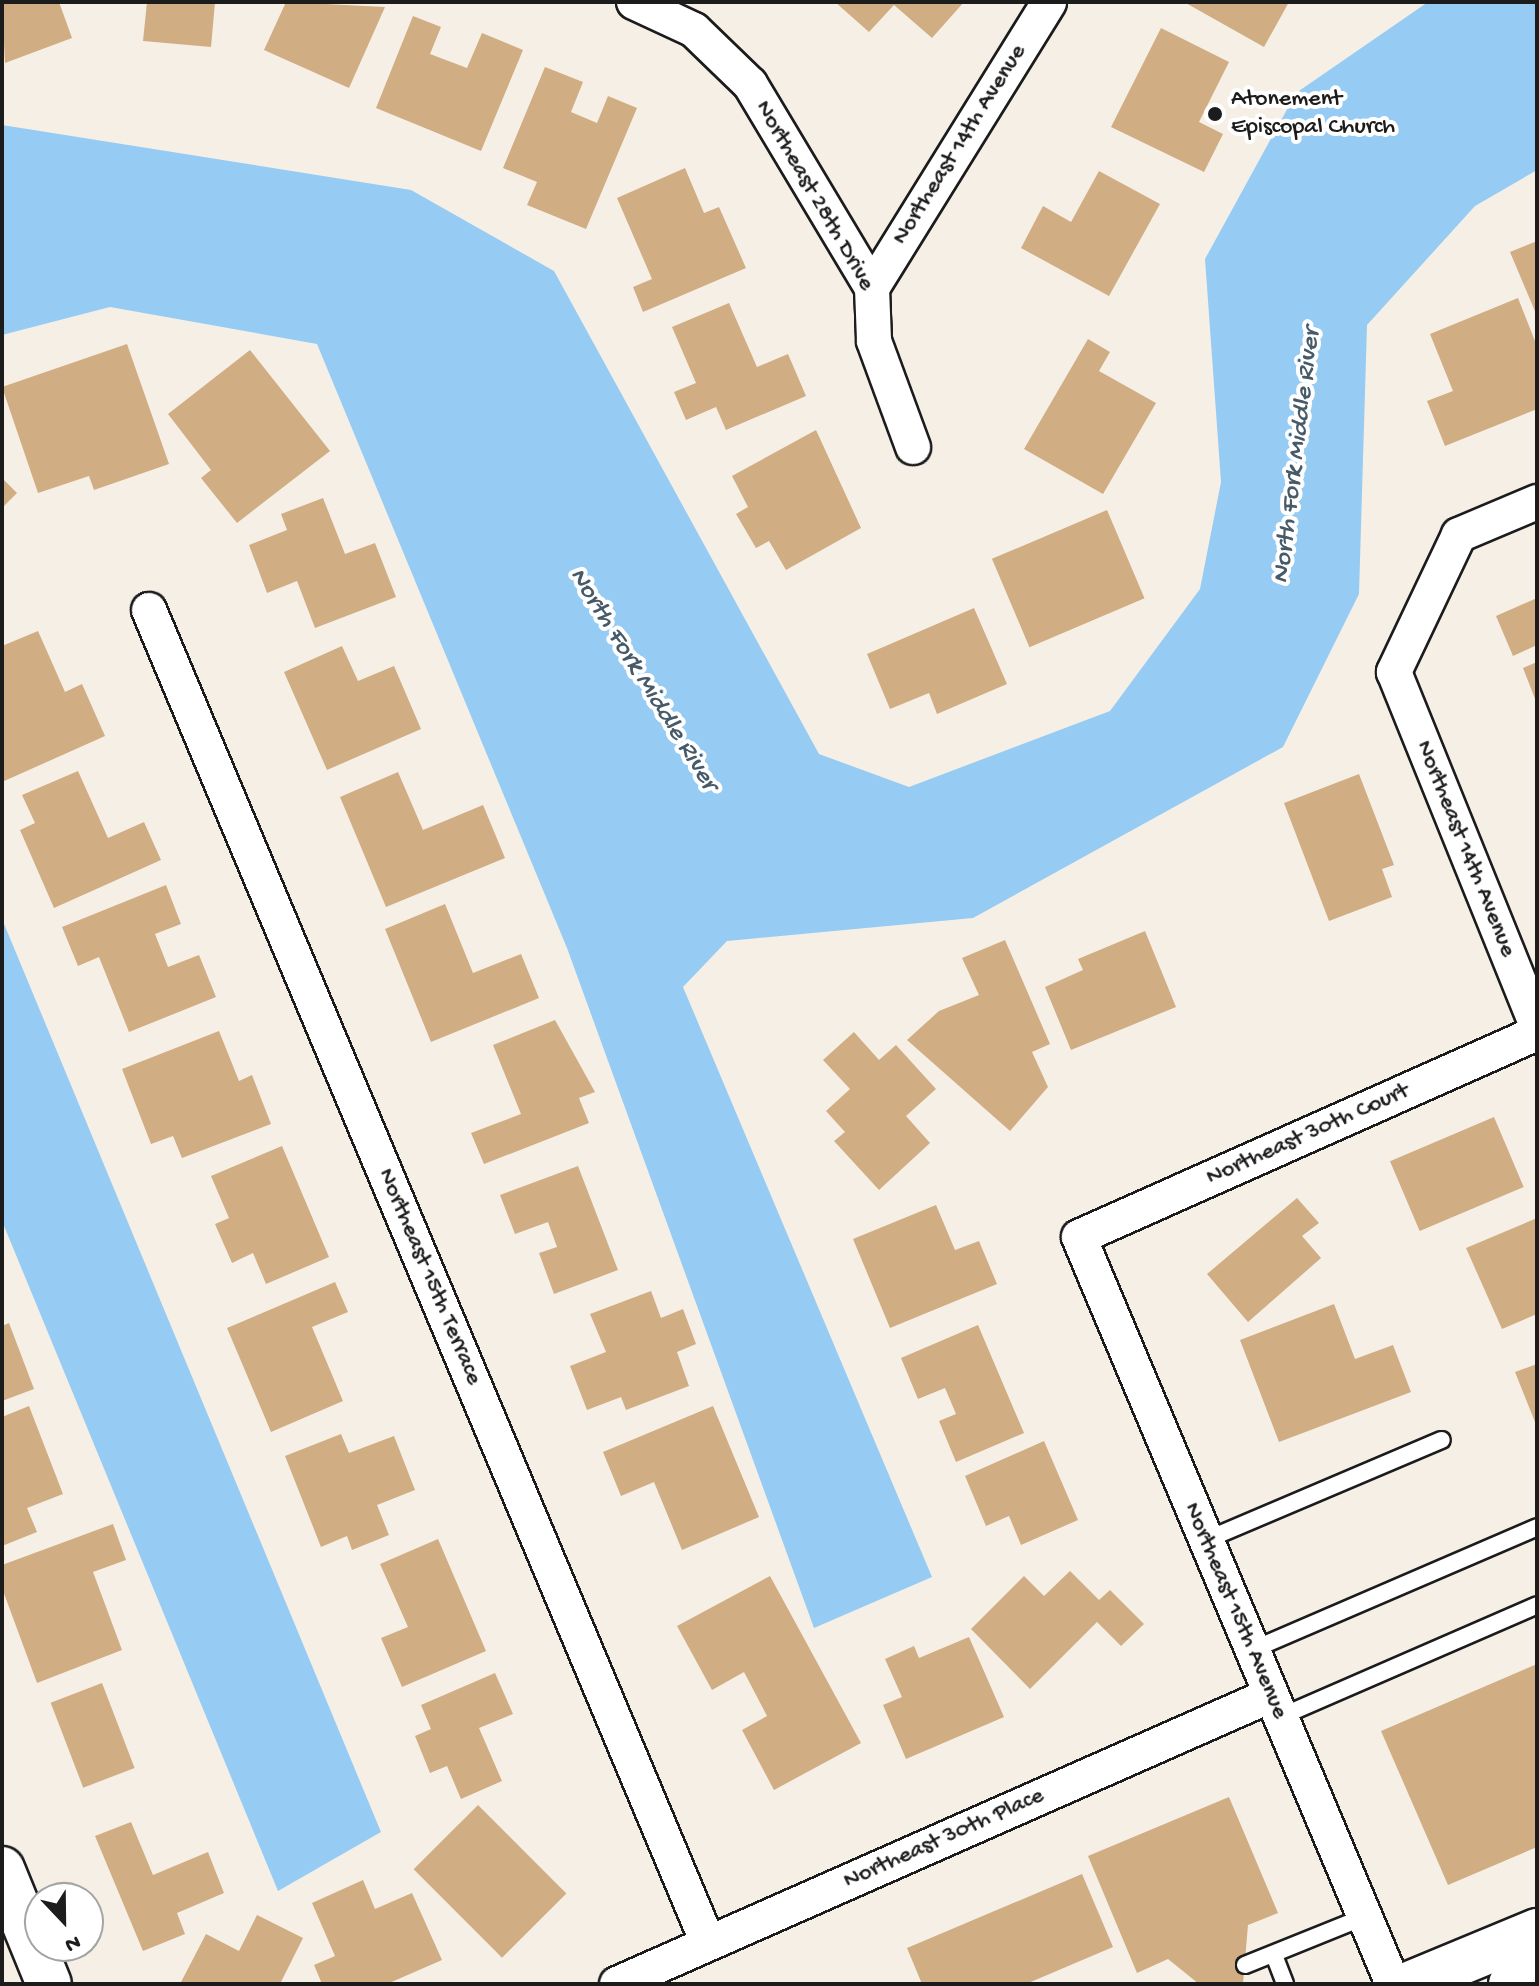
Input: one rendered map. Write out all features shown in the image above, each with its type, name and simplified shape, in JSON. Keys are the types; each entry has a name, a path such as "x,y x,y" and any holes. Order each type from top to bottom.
{"main road":[{"path":"2,1869 49,1984"},
{"path":"1409,1984 1537,1931"},
{"path":"1511,1984 1537,1939"}],"street":[{"name":"Northeast 28th Drive","path":"634,2 694,30 750,84 872,288 874,341 913,447"},
{"name":"Northeast 14th Avenue","path":"872,288 1049,2"},
{"name":"Northeast 14th Avenue","path":"1537,502 1459,535 1394,672 1537,1026"},
{"name":"Northeast 15th Terrace","path":"149,610 708,1943"},
{"name":"Northeast 30th Court","path":"1079,1237 1537,1033"},
{"name":"Northeast 15th Avenue","path":"1079,1237 1393,1984"},
{"name":"Northeast 30th Place","path":"617,1984 1275,1706"}],"lane":[{"path":"1206,1540 1442,1440"},
{"path":"1252,1650 1537,1527"},
{"path":"1275,1706 1537,1605"},
{"path":"1245,1965 1364,1917"},
{"path":"1274,1955 1285,1984"}],"water":[{"name":"North Fork Middle River","path":"1428,2 1537,2 1537,170 1475,206 1367,325 1359,594 1283,747 973,918 727,941 683,987 932,1577 814,1628 567,948 317,344 110,307 2,335 2,125 411,190 554,271 819,754 909,787 1110,711 1200,589 1221,482 1205,259 1296,93"},
{"path":"2,919 381,1832 278,1891 2,1221"}],"building":[{"path":"2,2 59,2 72,38 5,63"},
{"path":"147,2 215,2 211,47 143,41"},
{"path":"286,2 385,7 349,88 264,50"},
{"path":"835,2 964,2 932,38 894,5 869,32"},
{"path":"1184,2 1289,2 1264,47"},
{"path":"413,16 441,27 430,54 467,68 482,33 523,50 481,151 376,108"},
{"path":"1161,28 1229,62 1199,122 1223,134 1204,172 1111,127"},
{"path":"545,67 583,82 571,112 597,123 608,96 637,108 586,229 527,205 537,182 503,168"},
{"path":"685,168 704,213 719,207 746,268 643,312 633,287 652,279 617,198"},
{"path":"1099,171 1160,204 1109,296 1021,248 1043,206 1071,222"},
{"path":"1537,241 1537,316 1510,252"},
{"path":"1518,298 1537,346 1537,409 1445,446 1427,401 1453,391 1430,334"},
{"path":"729,303 757,367 788,354 806,396 726,430 716,407 686,420 674,392 696,383 672,327"},
{"path":"1088,339 1110,352 1099,371 1156,403 1103,494 1024,449"},
{"path":"127,344 169,464 94,490 89,476 38,493 2,387"},
{"path":"250,350 330,451 237,523 201,478 211,470 168,414"},
{"path":"816,430 861,528 786,570 769,541 756,548 736,514 748,507 732,476"},
{"path":"2,478 17,493 2,508"},
{"path":"323,498 345,554 375,543 396,597 315,628 297,581 267,593 249,545 287,530 281,514"},
{"path":"1107,510 1145,598 1029,647 992,559"},
{"path":"1537,598 1537,645 1513,656 1496,616"},
{"path":"974,608 1007,684 937,714 929,693 890,709 867,654"},
{"path":"38,631 65,692 82,684 105,736 2,782 2,646"},
{"path":"342,646 358,681 394,666 421,729 327,770 284,672"},
{"path":"1537,662 1537,704 1523,668"},
{"path":"78,771 108,838 144,822 161,860 54,908 20,830 35,823 22,795"},
{"path":"398,772 423,830 483,805 505,858 386,907 340,797"},
{"path":"1359,774 1394,865 1382,869 1392,897 1329,921 1284,803"},
{"path":"166,885 181,924 155,934 168,967 199,955 216,997 129,1032 99,957 78,966 62,927"},
{"path":"445,904 473,973 521,954 539,998 431,1042 385,929"},
{"path":"1145,931 1176,1007 1071,1050 1045,987 1083,970 1078,959"},
{"path":"1005,940 1050,1044 1032,1052 1048,1087 1010,1131 907,1040 939,1011 979,995 962,958"},
{"path":"555,1020 595,1092 579,1098 589,1123 484,1164 471,1133 521,1114 493,1045"},
{"path":"219,1031 239,1081 252,1075 271,1124 182,1158 173,1136 151,1144 122,1069"},
{"path":"854,1032 879,1060 896,1045 936,1089 906,1116 930,1143 879,1190 834,1141 845,1132 826,1111 850,1089 823,1060"},
{"path":"1494,1117 1524,1187 1420,1231 1390,1161"},
{"path":"282,1146 329,1257 266,1284 253,1253 232,1263 215,1224 229,1218 211,1176"},
{"path":"578,1166 618,1270 554,1294 539,1253 557,1247 548,1222 515,1234 500,1195"},
{"path":"1297,1198 1319,1223 1302,1236 1321,1258 1248,1322 1207,1274"},
{"path":"936,1205 955,1250 979,1241 997,1284 890,1328 853,1239"},
{"path":"1537,1218 1537,1314 1502,1329 1466,1248"},
{"path":"335,1282 348,1312 312,1327 343,1401 271,1432 227,1328"},
{"path":"651,1291 661,1318 683,1309 696,1344 677,1352 689,1386 626,1410 621,1397 587,1410 570,1366 606,1352 590,1314"},
{"path":"1334,1304 1355,1359 1393,1345 1411,1392 1279,1442 1240,1340"},
{"path":"9,1323 34,1389 2,1401 2,1326"},
{"path":"978,1325 1024,1433 956,1462 939,1421 956,1414 945,1388 918,1399 901,1358"},
{"path":"1537,1364 1537,1427 1515,1372"},
{"path":"29,1406 63,1494 27,1508 37,1532 2,1546 2,1417"},
{"path":"713,1406 759,1517 682,1550 654,1482 621,1496 603,1452"},
{"path":"341,1434 349,1453 394,1436 415,1490 377,1505 389,1535 352,1550 347,1536 321,1547 285,1456"},
{"path":"1044,1441 1078,1520 1021,1545 1009,1516 986,1526 965,1476"},
{"path":"113,1524 126,1560 93,1572 122,1650 37,1683 2,1588 2,1565"},
{"path":"438,1539 486,1651 402,1687 381,1638 408,1627 380,1564"},
{"path":"1070,1571 1099,1600 1110,1590 1144,1624 1121,1646 1097,1622 1030,1689 971,1629 1024,1576 1044,1596"},
{"path":"770,1576 861,1743 774,1790 742,1730 767,1716 744,1672 712,1690 677,1626"},
{"path":"969,1637 1004,1717 906,1759 883,1705 902,1697 885,1659 914,1646 919,1658"},
{"path":"1537,1664 1537,1847 1448,1885 1381,1731"},
{"path":"495,1673 513,1714 479,1728 502,1781 461,1799 447,1766 430,1773 415,1736 431,1729 421,1705"},
{"path":"102,1683 135,1768 83,1788 51,1703"},
{"path":"1229,1797 1278,1913 1248,1925 1243,1984 1199,1984 1168,1959 1137,1973 1088,1856"},
{"path":"478,1805 566,1893 502,1958 414,1869"},
{"path":"131,1822 153,1875 208,1852 224,1893 177,1913 185,1934 143,1951 95,1836"},
{"path":"1082,1874 1113,1947 1026,1984 922,1984 907,1948"},
{"path":"363,1880 375,1909 412,1893 442,1960 387,1984 322,1984 314,1965 335,1956 312,1903"},
{"path":"257,1915 303,1938 280,1984 180,1984 206,1934 239,1951"}],"place":[{"name":"Atonement Episcopal Church","path":"1215,114"}]}
